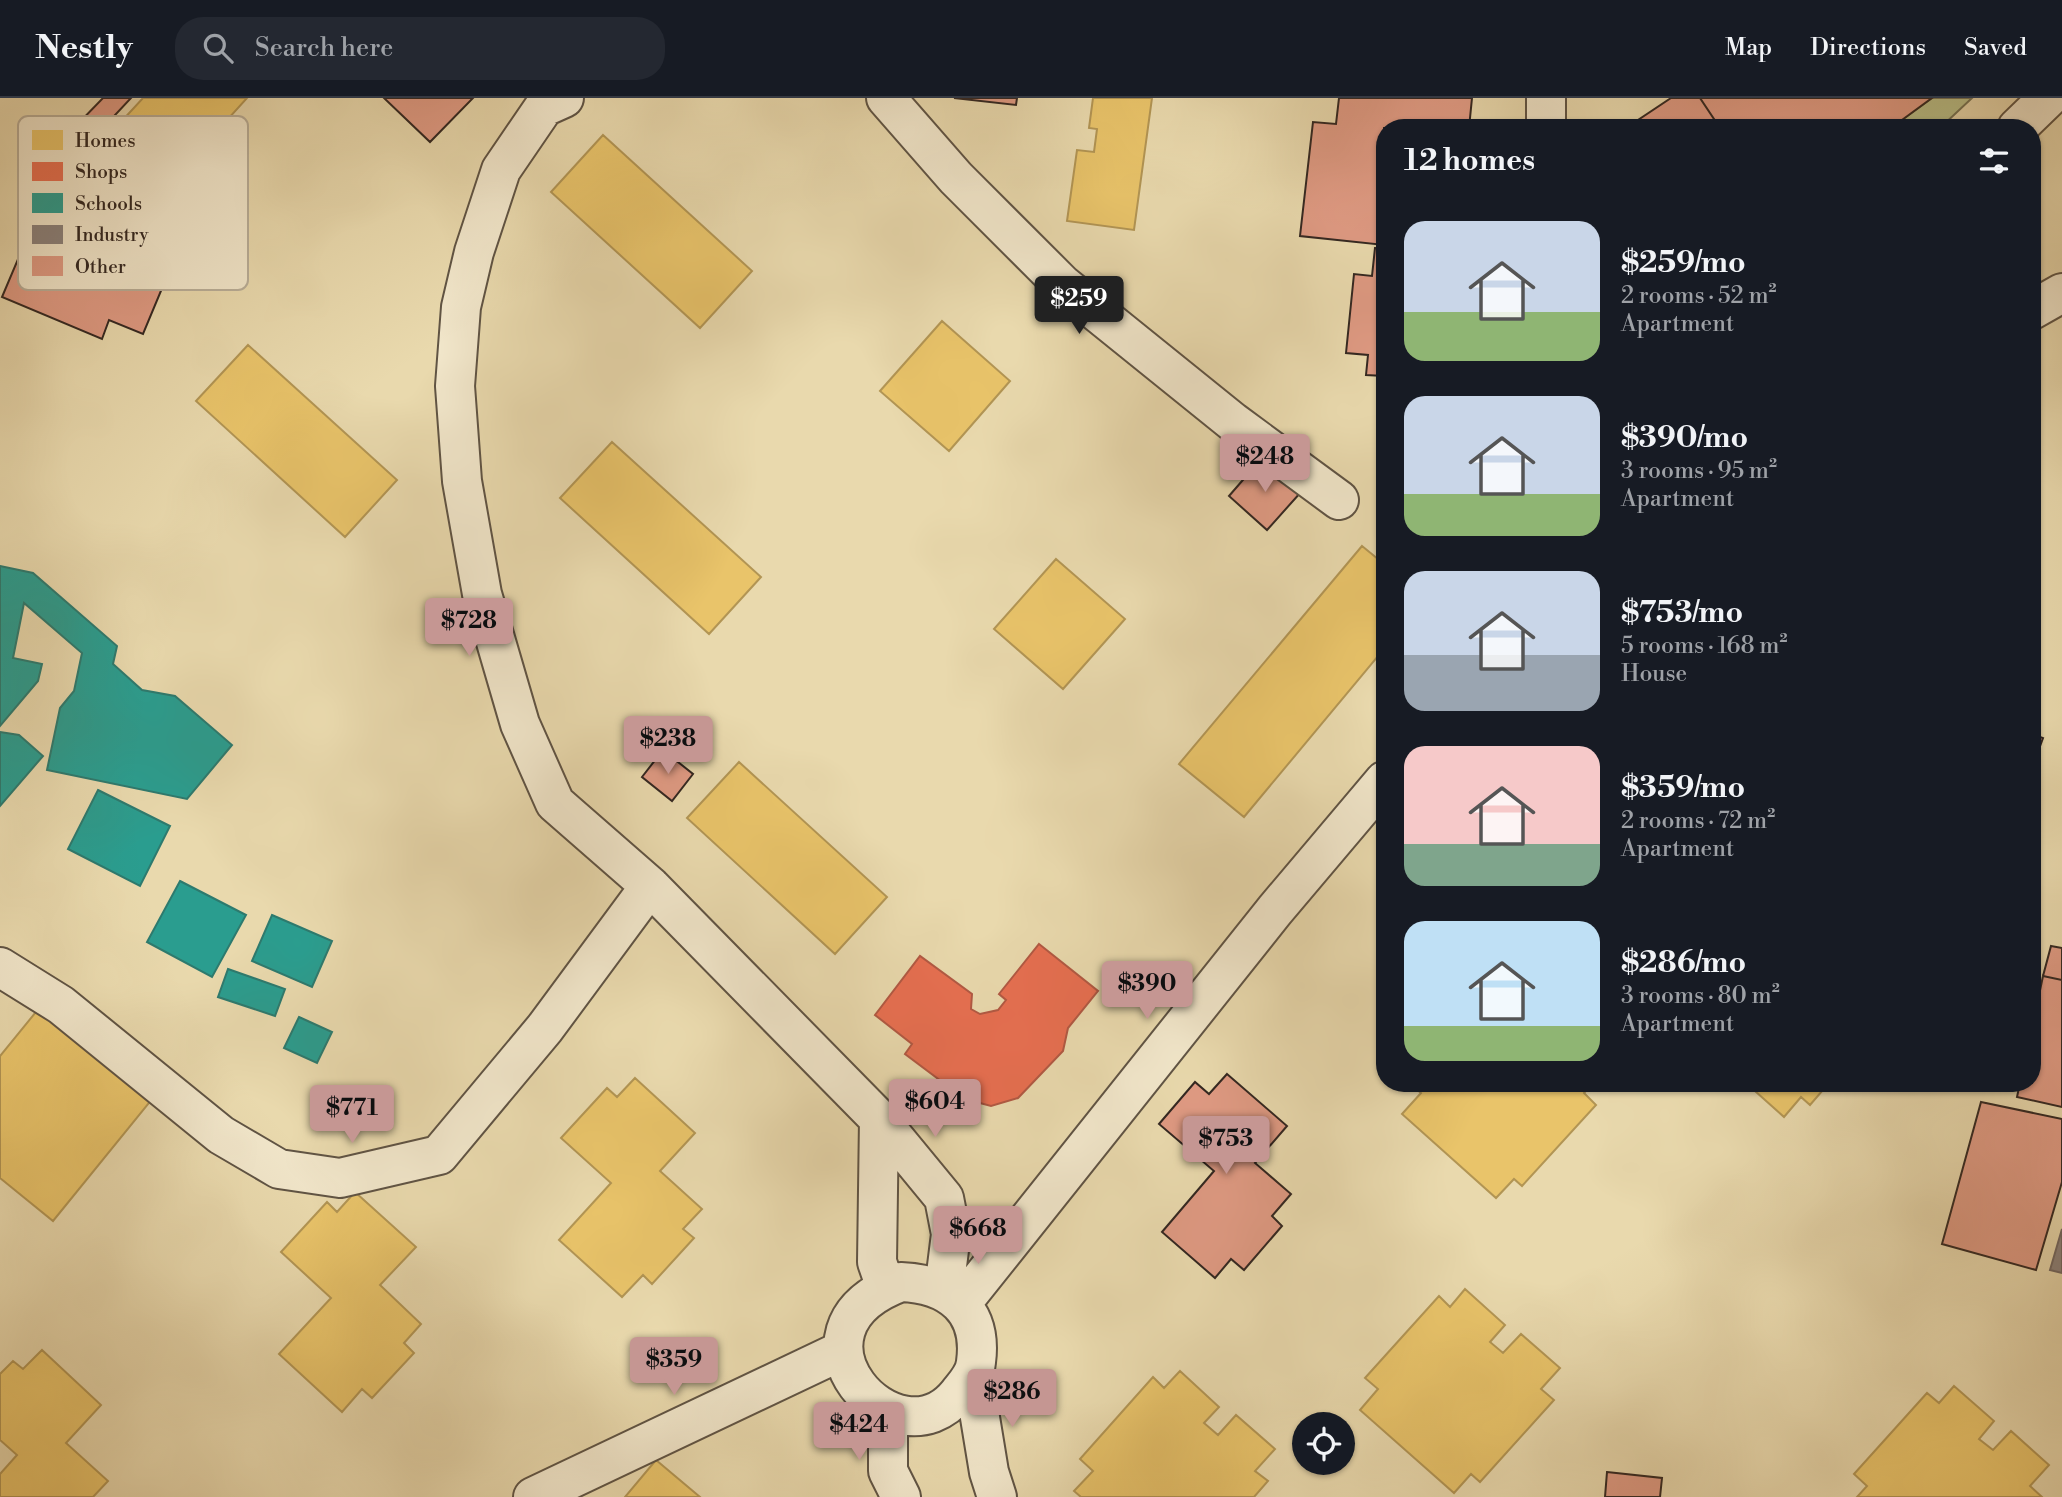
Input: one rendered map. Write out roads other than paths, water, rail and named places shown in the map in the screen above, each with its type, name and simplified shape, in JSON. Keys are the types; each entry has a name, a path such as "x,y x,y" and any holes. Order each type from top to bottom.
{"street":[{"path":"564,98 544,107 502,170 474,252 461,307 455,386 462,481 482,594 520,724 555,803 650,886 879,1119 944,1198 951,1222 952,1297"},
{"path":"886,98 956,178 1062,284 1233,422 1339,500"},
{"path":"1546,98 1546,119"},
{"path":"2026,119 2048,98"},
{"path":"2041,305 2062,293"},
{"path":"952,1297 1376,791"},
{"path":"0,967 61,1004 221,1135 279,1169 341,1178 439,1155 545,1028 650,886"},
{"path":"879,1119 877,1262 886,1288"},
{"path":"973,1375 951,1402 932,1412 910,1415 888,1412 870,1401 855,1385 841,1351 850,1322 862,1303 886,1288 901,1282 923,1283 952,1297 974,1323 978,1345 973,1375 989,1472 997,1497"},
{"path":"533,1497 841,1351"},
{"path":"888,1412 888,1471 901,1497"}]}
